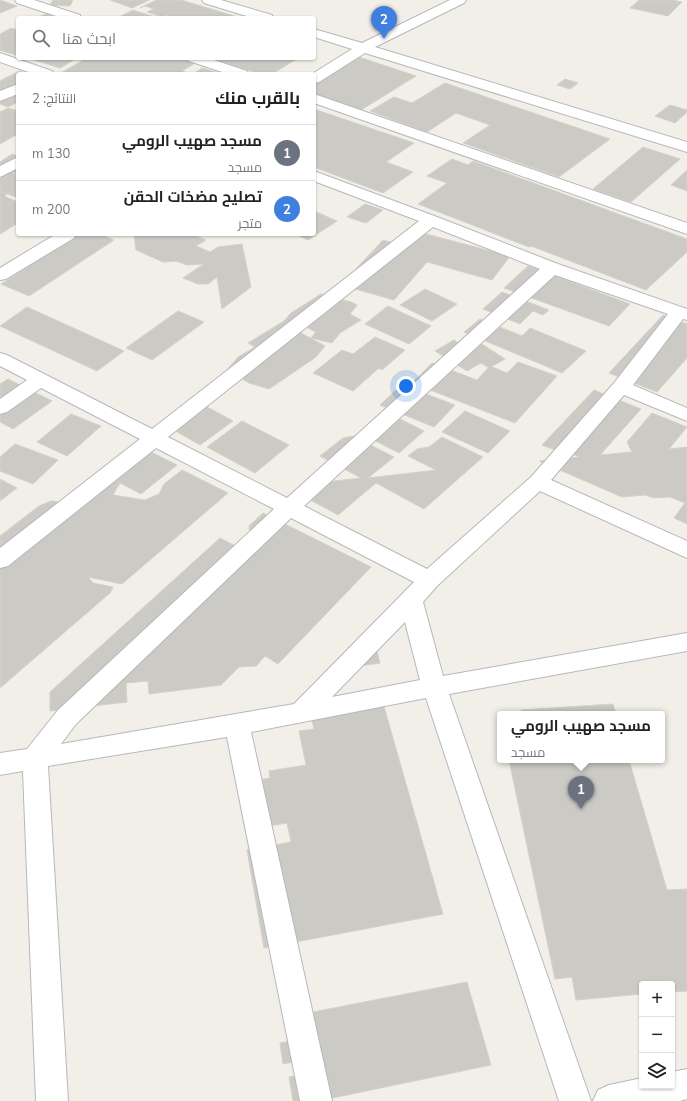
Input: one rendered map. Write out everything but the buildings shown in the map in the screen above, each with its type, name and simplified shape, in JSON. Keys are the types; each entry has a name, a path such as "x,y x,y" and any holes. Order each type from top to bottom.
{"street":[{"path":"22,0 69,16"},
{"path":"208,0 260,16"},
{"path":"316,78 363,48 460,0"},
{"path":"316,34 687,148"},
{"path":"0,57 41,72"},
{"path":"200,60 236,72"},
{"path":"0,96 16,89"},
{"path":"316,99 687,229"},
{"path":"0,172 16,163"},
{"path":"302,712 411,602 429,580 538,482 683,313 552,268 316,177"},
{"path":"0,560 431,220"},
{"path":"0,275 65,236"},
{"path":"52,1101 34,758 67,717 289,508 552,268"},
{"path":"0,359 429,580"},
{"path":"0,408 40,380"},
{"path":"621,387 687,415"},
{"path":"538,482 687,550"},
{"path":"411,602 434,687 575,1101"},
{"path":"0,764 237,725 434,687 687,642"},
{"path":"237,725 316,1101"},
{"path":"609,1101 687,1084"}],"place":[{"name":"تصليح مضخات الحقن","path":"384,39"},
{"name":"مسجد صهيب الرومي","path":"581,809"}]}
